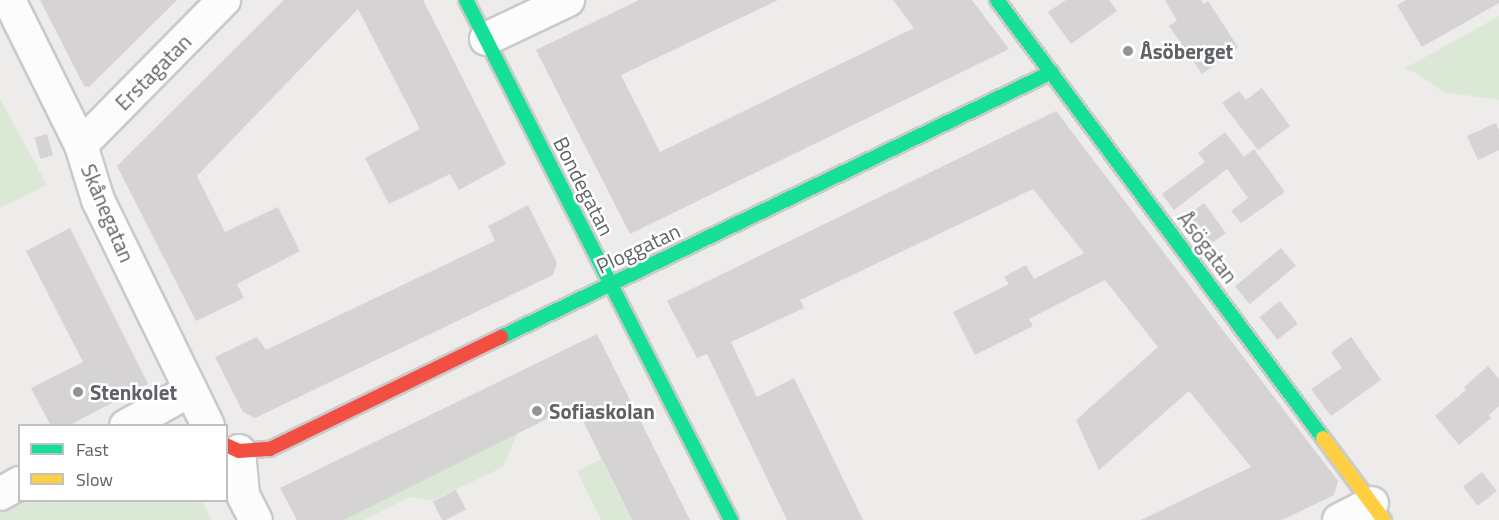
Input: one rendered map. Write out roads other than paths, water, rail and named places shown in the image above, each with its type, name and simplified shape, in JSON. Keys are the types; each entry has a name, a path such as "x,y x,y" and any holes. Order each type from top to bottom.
{"street":[{"name":"Skånegatan","path":"9,0 81,145 98,200 207,424"},
{"name":"Erstagatan","path":"81,145 224,0"},
{"name":"Bondegatan","path":"466,0 731,520"},
{"path":"486,39 568,0"},
{"name":"Åsögatan","path":"997,0 1378,511"},
{"name":"Ploggatan","path":"233,448 251,452 270,449 1052,72"},
{"path":"130,424 191,390"},
{"path":"233,448 243,495 256,520"},
{"path":"0,494 18,484"},
{"path":"1340,520 1378,511"}],"place":[{"name":"Åsöberget","path":"1128,51"},
{"name":"Stenkolet","path":"78,392"},
{"name":"Sofiaskolan","path":"537,411"}]}
